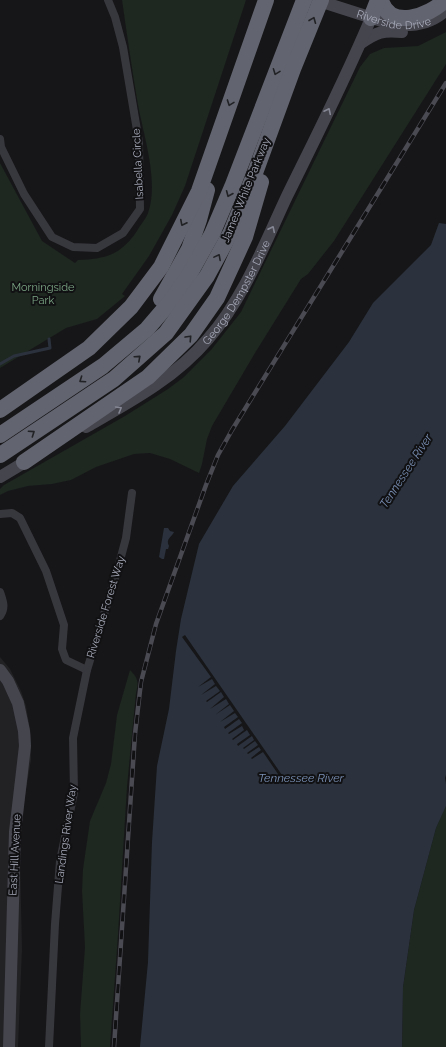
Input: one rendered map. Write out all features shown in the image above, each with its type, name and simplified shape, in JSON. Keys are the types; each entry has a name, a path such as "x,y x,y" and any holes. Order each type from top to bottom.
{"highway":[{"path":"0,410 89,348 131,307 161,267 199,191 258,27 266,0"},
{"name":"James White Parkway","path":"0,455 114,379 166,332 207,276 231,232 255,173 293,69 304,0"},
{"name":"James White Parkway","path":"0,435 103,366 147,330 171,300 189,275 212,234 297,38 321,0"},
{"path":"371,18 378,0"},
{"path":"381,0 386,10 392,15 409,18 424,15 445,0"},
{"path":"24,462 148,377 191,336 217,298 245,237 293,69"},
{"path":"103,366 163,296 189,249 205,201 224,122"}],"main road":[{"path":"258,27 274,0"},
{"name":"Riverside Drive","path":"316,0 398,25 420,24 437,17 446,10"},
{"name":"George Dempster Drive","path":"0,477 157,386 181,367 208,339 232,307 256,262 361,43 371,18"},
{"path":"361,43 378,32 388,31 403,33 420,24"},
{"name":"East Hill Avenue","path":"0,670 8,681 18,703 24,731 25,746 14,854 9,1047"}],"street":[{"name":"Isabella Circle","path":"0,139 1,147 24,194 52,237 73,247 97,248 123,233 140,209 139,142 123,47 115,17 108,0"},
{"name":"Riverside Forest Way","path":"0,514 12,513 20,518 46,571 62,618 64,625 62,649 66,660 87,670 126,538 132,493"},
{"path":"0,592 4,604 3,612 0,616"},
{"name":"Landings River Way","path":"49,1047 55,924 60,861 74,793 73,738 87,670"}],"shaded area":[{"path":"0,657 10,669 21,691 26,706 31,735 31,760 22,814 20,859 22,949 18,1047 0,1047"}],"green space":[{"name":"Morningside Park","path":"122,0 246,0 185,186 172,215 149,256 122,294 125,296 97,319 66,328 0,368 0,163 42,241 75,263 78,260 104,257 125,246 137,231 148,213 152,188 151,174 147,145 138,105"},
{"path":"446,32 446,64 334,241 308,274 301,279 255,353 212,426 207,439 199,473 170,459 150,453 134,454 96,467 71,480 52,484 28,486 8,491 0,495 0,489 4,485 125,416 168,389 184,377 211,350 241,312 360,67 370,54 384,48 418,46"},
{"path":"130,670 135,675 137,686 127,787 110,1047 81,1047 80,1014 85,947 82,891 83,869 90,821 106,783 111,764 117,715"},
{"path":"446,805 446,1047 402,1047 403,987 414,910 436,828"}],"water":[{"name":"Tennessee River","path":"439,223 446,224 446,806 436,828 414,910 403,987 402,1047 140,1047 148,962 152,842 157,766 169,709 181,619 199,544 233,486 285,426 349,342 373,303 431,245"},
{"path":"164,528 168,528 170,531 174,532 168,540 169,546 168,549 166,549 164,559 162,559 159,557"}],"pier":[{"path":"185,635 282,775 280,777 263,752 252,759 251,758 261,750 259,747 248,754 247,753 258,745 255,741 244,749 243,748 254,740 252,736 238,746 237,744 250,735 247,730 233,740 232,739 244,730 242,726 229,734 228,733 242,723 239,719 225,729 224,727 238,717 235,713 220,722 234,711 230,705 215,715 229,704 226,699 210,709 224,697 221,692 207,702 206,701 220,691 216,686 201,695 215,684 212,679 198,687 211,677 182,637"}],"waterway":[{"path":"0,364 14,356 50,348 49,339"}],"railway":[{"path":"114,1047 135,734 141,682 156,624 218,455 446,83"}]}
